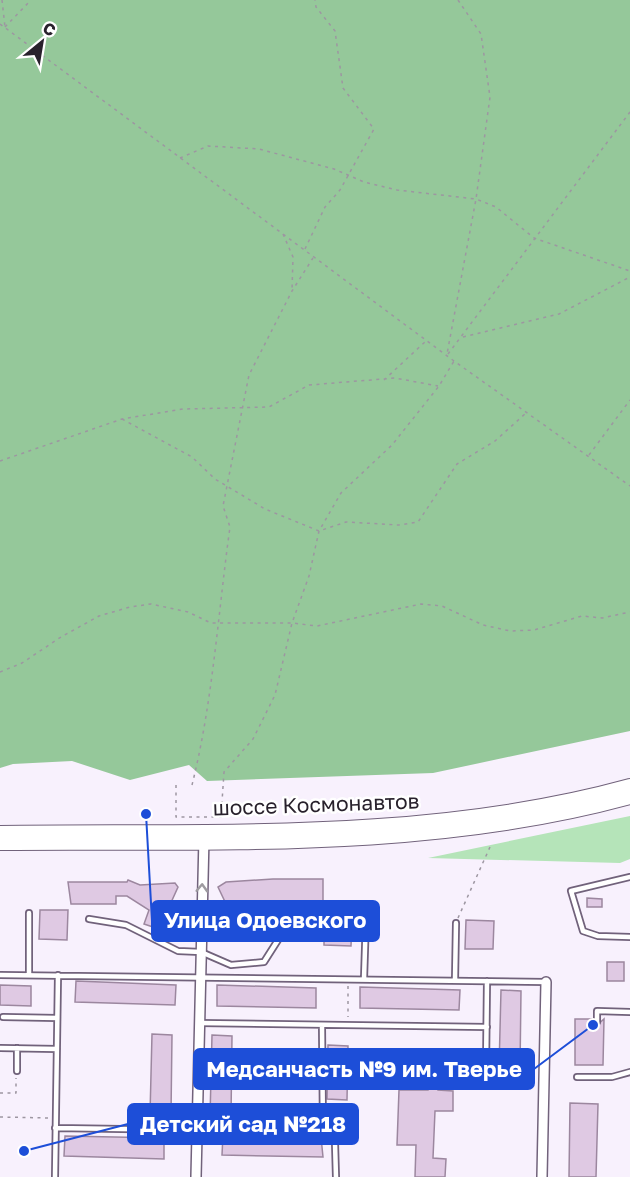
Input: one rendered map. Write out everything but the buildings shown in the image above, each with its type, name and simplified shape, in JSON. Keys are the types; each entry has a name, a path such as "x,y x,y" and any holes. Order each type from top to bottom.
{"main road":[{"name":"шоссе Космонавтов","path":"0,843 204,835 416,822 532,808 630,786"},
{"name":"шоссе Космонавтов","path":"0,833 380,837 533,819 630,797"}],"street":[{"path":"196,1177 204,835"},
{"path":"542,1177 546,982"}],"lane":[{"path":"630,877 571,891 584,931 598,936 630,937"},
{"path":"29,913 29,975"},
{"path":"364,979 366,918"},
{"path":"89,919 126,925 178,951 201,952 231,965 264,962 285,929"},
{"path":"455,980 456,923"},
{"path":"0,975 546,982"},
{"path":"55,1177 58,975"},
{"path":"486,1070 487,981"},
{"path":"597,1022 597,1011 630,1012"},
{"path":"3,1017 57,1018"},
{"path":"199,1023 486,1027"},
{"path":"322,1026 323,1132"},
{"path":"0,1048 57,1049"},
{"path":"17,1048 17,1071"},
{"path":"577,1077 612,1077 630,1072"},
{"path":"56,1128 323,1132 335,1143 336,1177"}],"path":[{"path":"2,0 5,28"},
{"path":"5,28 32,0"},
{"path":"304,249 325,207 348,175 375,129 343,88 335,31 316,7 315,0"},
{"path":"447,355 477,199 490,97 481,34 458,0"},
{"path":"0,24 454,361 630,486"},
{"path":"447,355 630,112"},
{"path":"180,158 208,146 259,149 397,190 477,199 496,207 534,238 630,271"},
{"path":"283,234 293,257 292,291"},
{"path":"192,785 206,729 216,624 230,527 223,506 249,375 292,291 314,257"},
{"path":"462,338 559,314 630,277"},
{"path":"383,381 427,340"},
{"path":"177,785 176,817 221,817 224,772 253,739 275,695 292,623 309,576 319,531 341,493 392,445 439,386 454,361"},
{"path":"0,461 122,420 183,409 270,407 309,385 383,381 395,378 439,386"},
{"path":"589,456 630,400"},
{"path":"122,420 192,457 215,479 266,509 319,531 346,522 399,525 418,522 458,464 495,441 527,412"},
{"path":"0,672 22,663 61,637 99,616 130,606 150,604 188,612 216,624 292,623 317,626 421,604 442,606 483,625 510,631 534,630 582,616 602,618 630,612"},
{"path":"456,923 490,847"},
{"path":"348,979 348,1026"},
{"path":"0,1093 16,1094 17,1071"},
{"path":"0,1117 56,1118"}],"green space":[{"path":"0,0 630,0 630,731 433,773 207,781 189,765 130,780 72,761 13,764 0,768"},
{"path":"630,816 630,859 620,863 428,858"}],"place":[{"name":"Улица Одоевского","path":"146,814"},
{"name":"Медсанчасть №9 им. Тверье","path":"593,1025"},
{"name":"Детский сад №218","path":"24,1151"}]}
